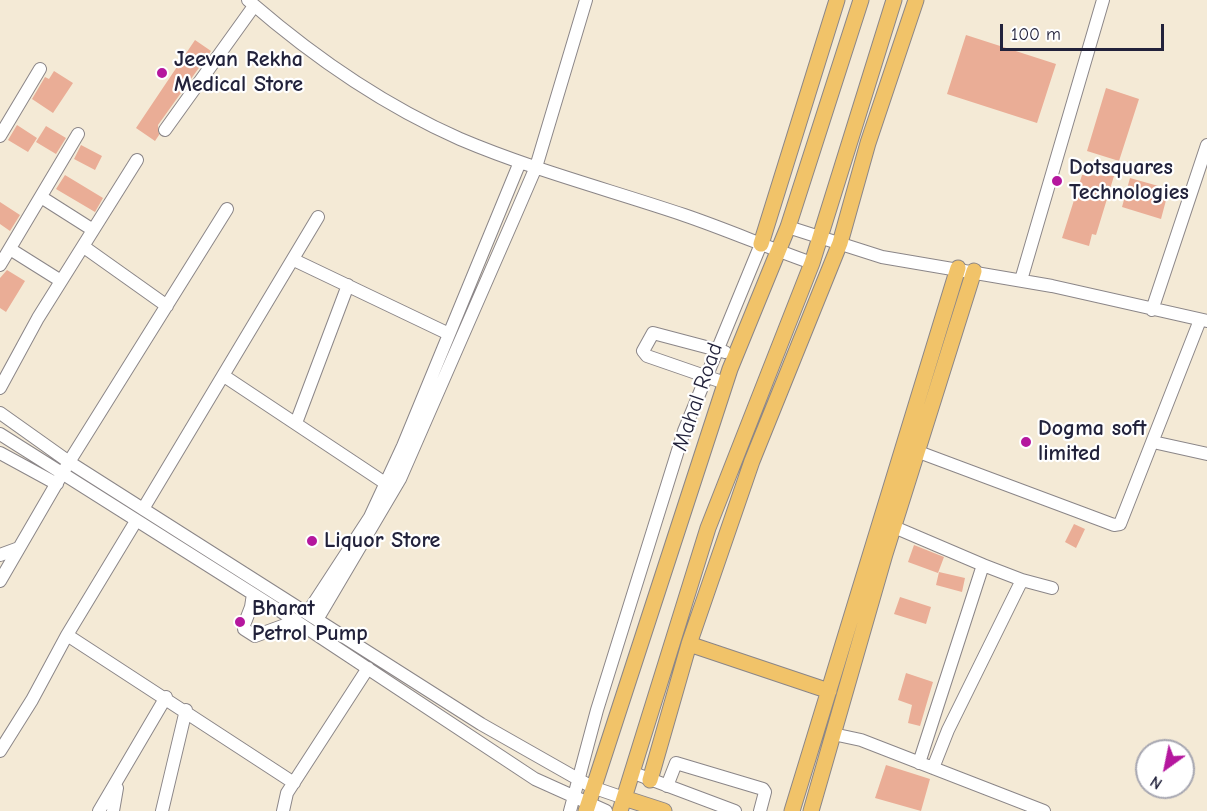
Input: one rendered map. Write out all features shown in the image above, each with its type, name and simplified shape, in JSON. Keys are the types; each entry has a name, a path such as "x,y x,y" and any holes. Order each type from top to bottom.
{"main road":[{"path":"761,244 837,0"},
{"name":"Mahal Road","path":"587,808 725,383 788,227 861,0"},
{"path":"664,811 622,804 701,552 740,443 812,263 894,0"},
{"path":"650,780 689,644 752,461 840,243 868,143 916,0"},
{"path":"792,811 958,268"},
{"path":"811,811 916,451 974,271"},
{"path":"701,552 719,558"},
{"path":"689,644 829,691"}],"street":[{"path":"313,615 400,479 536,167 586,0"},
{"path":"1021,280 1103,0"},
{"path":"165,130 251,3 289,36 397,108 460,139 520,162 687,216 812,263"},
{"path":"0,136 39,69"},
{"path":"0,265 78,134"},
{"path":"1152,310 1207,145"},
{"path":"0,388 61,281 137,160"},
{"path":"313,615 370,518 520,162"},
{"path":"41,197 93,230"},
{"path":"0,581 69,462 227,209"},
{"path":"143,508 318,217"},
{"path":"788,227 882,257 1021,280 1204,320 1120,524 1114,525 916,451"},
{"path":"570,811 617,645 684,431 761,244"},
{"path":"84,247 167,306"},
{"path":"10,249 61,281"},
{"path":"294,260 449,334"},
{"path":"296,423 348,285"},
{"path":"725,383 647,356 643,351 650,335 656,333 735,355"},
{"path":"224,376 385,483"},
{"path":"0,413 69,462 482,724 622,804"},
{"path":"0,434 59,479"},
{"path":"1153,442 1207,454"},
{"path":"0,453 59,479 136,521 296,621 535,778 587,808 606,811"},
{"path":"0,751 136,521"},
{"path":"894,526 983,565 1022,580 1052,588"},
{"path":"0,555 19,548"},
{"path":"919,763 983,565"},
{"path":"933,768 980,663 1022,580"},
{"path":"253,594 244,625 247,632 259,635 277,626 296,621"},
{"path":"67,635 186,710 294,783"},
{"path":"617,645 637,652"},
{"path":"283,811 287,793 368,668"},
{"path":"99,811 166,697"},
{"path":"162,811 186,710"},
{"path":"833,734 861,740 1044,811"},
{"path":"667,786 676,763 764,789 760,811"},
{"path":"631,772 735,811"},
{"path":"113,811 118,781"}],"building":[{"path":"966,35 1056,64 1037,123 947,94"},
{"path":"195,40 211,51 158,125 159,135 155,141 136,128"},
{"path":"54,71 73,83 53,113 32,99 45,77 49,79"},
{"path":"1106,88 1139,99 1119,161 1087,151"},
{"path":"17,125 37,138 28,152 8,140"},
{"path":"46,126 66,138 56,154 36,142"},
{"path":"81,145 102,156 95,170 74,159"},
{"path":"65,175 103,198 95,212 56,189"},
{"path":"1082,175 1114,176 1096,235 1092,234 1089,246 1062,238"},
{"path":"1130,178 1169,189 1161,219 1122,207"},
{"path":"0,202 20,215 10,231 0,224"},
{"path":"7,270 25,281 6,312 0,308 0,278"},
{"path":"1074,524 1085,529 1076,548 1065,542"},
{"path":"914,545 944,557 938,573 908,562"},
{"path":"939,572 965,578 962,592 936,585"},
{"path":"900,597 931,607 926,624 894,614"},
{"path":"906,673 933,682 920,726 908,723 912,705 898,700"},
{"path":"886,765 930,779 921,811 875,798"}],"place":[{"name":"Jeevan Rekha Medical Store","path":"162,73"},
{"name":"Dotsquares Technologies","path":"1057,181"},
{"name":"Dogma soft limited","path":"1026,442"},
{"name":"Liquor Store","path":"312,541"},
{"name":"Bharat Petrol Pump","path":"240,622"}]}
